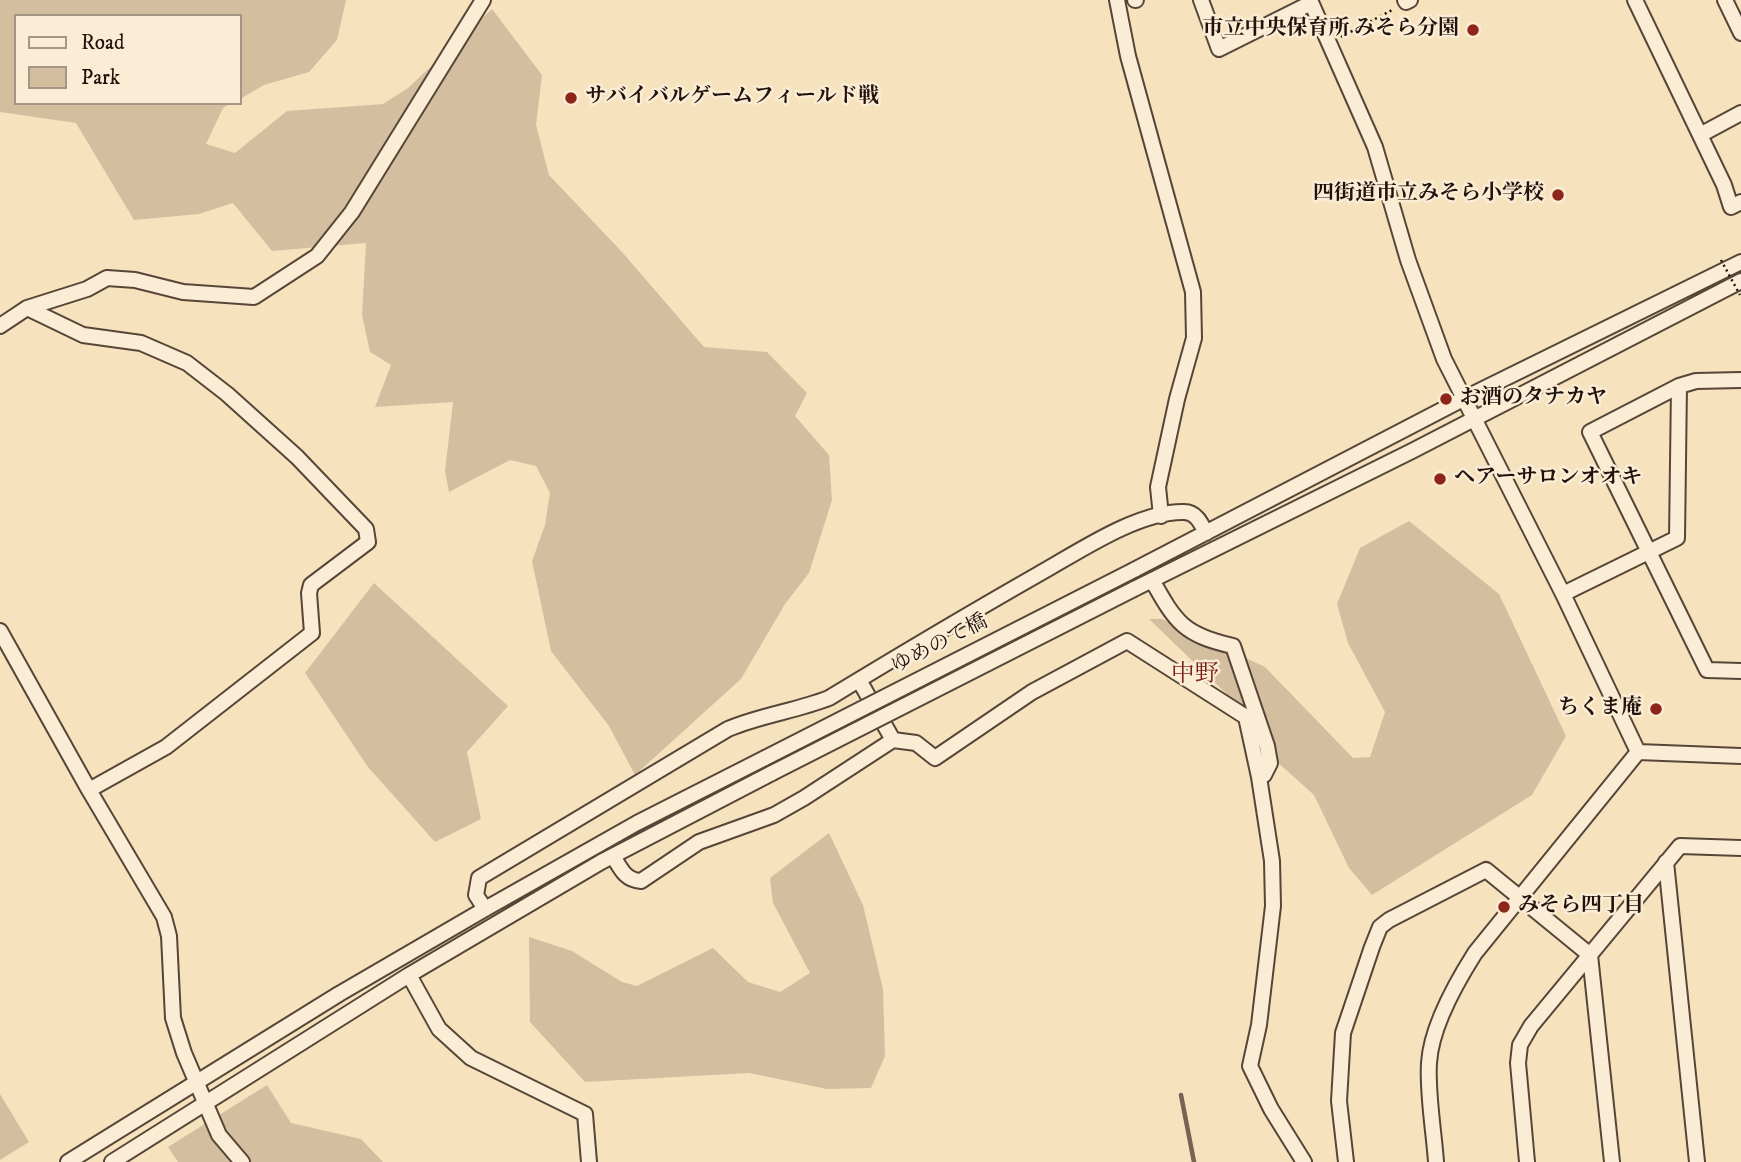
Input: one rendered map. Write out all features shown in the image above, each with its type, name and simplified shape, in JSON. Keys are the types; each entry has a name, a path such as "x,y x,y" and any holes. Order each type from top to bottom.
{"street":[{"path":"0,326 27,308 87,289 107,278 135,280 183,292 254,297 317,256 352,212 483,0"},
{"path":"1117,0 1128,56 1193,292 1194,338 1177,399 1158,487 1160,516"},
{"path":"1201,0 1219,49 1310,1 1375,148 1408,260 1444,359 1472,420 1563,594 1637,752"},
{"path":"1635,0 1724,185 1731,208 1741,202"},
{"path":"1725,0 1741,33"},
{"path":"1700,135 1741,113"},
{"name":"ゆめのて橋","path":"68,1162 339,994 637,823 1463,400 1741,261"},
{"name":"ゆめのて橋","path":"112,1162 408,975 613,856 1134,589 1740,288"},
{"path":"27,308 83,335 141,343 187,363 227,394 297,457 366,529 368,542 311,585 309,593 312,633 166,747 89,790"},
{"path":"1741,380 1696,381 1679,386 1590,432 1707,670 1741,671"},
{"path":"1563,594 1677,538 1679,386"},
{"path":"485,909 476,895 479,878 728,729 746,721 815,704 1123,527 1160,516 1186,512 1197,517 1206,533"},
{"path":"1152,580 1179,622 1204,639 1233,646 1268,746 1270,763 1264,775 1259,777"},
{"path":"0,631 164,917 169,936 173,1018 219,1135 242,1162"},
{"path":"613,856 625,876 641,881 699,842 774,815 893,740 916,743 935,758 1032,692 1127,641 1246,717 1259,777 1272,861 1273,906 1259,1026 1250,1066 1271,1109 1304,1162"},
{"path":"859,680 893,740"},
{"path":"1637,752 1741,756"},
{"path":"1436,1162 1429,1063 1433,1042 1459,979 1475,953 1637,752"},
{"path":"1527,1162 1518,1063 1520,1045 1531,1026 1680,846 1741,848"},
{"path":"1666,862 1697,1162"},
{"path":"1346,1162 1339,1101 1343,1033 1380,927 1486,870 1590,955 1612,1162"},
{"path":"408,975 439,1030 471,1058 586,1114 589,1162"}],"path":[{"path":"1329,43 1407,1"},
{"path":"1721,260 1740,288"}],"green space":[{"path":"0,0 346,0 337,40 309,72 264,85 242,98 242,14 14,14 14,105 228,105 223,108 206,144 235,153 287,111 383,104 408,88 492,9 542,75 536,125 549,175 622,252 704,347 767,352 807,393 795,416 829,455 832,500 809,573 785,604 741,679 635,775 609,726 551,651 532,561 545,525 550,493 536,466 510,460 449,492 445,471 453,402 375,407 391,365 370,352 362,315 366,243 272,251 233,203 199,214 134,220 76,123 0,112"},
{"path":"1409,521 1499,594 1566,736 1532,795 1372,895 1349,868 1314,795 1275,760 1236,703 1149,619 1162,619 1265,667 1353,758 1370,757 1385,712 1348,643 1337,604 1360,548"},
{"path":"374,583 508,706 467,752 481,819 435,842 368,767 305,673"},
{"path":"829,833 863,905 883,989 885,1056 871,1088 827,1089 749,1073 585,1082 530,1022 529,937 572,951 622,982 637,986 713,948 748,982 780,992 810,973 773,903 770,878"},
{"path":"267,1085 291,1123 361,1139 383,1162 178,1162 168,1147"},
{"path":"0,1094 29,1142 0,1160"}],"waterway":[{"path":"1181,1095 1194,1162"}],"place":[{"name":"市立中央保育所 みそら分園","path":"1473,30"},
{"name":"サバイバルゲームフィールド戦","path":"571,98"},
{"name":"四街道市立みそら小学校","path":"1558,195"},
{"name":"お酒のタナカヤ","path":"1446,399"},
{"name":"ヘアーサロンオオキ","path":"1440,479"},
{"name":"ちくま庵","path":"1656,709"},
{"name":"みそら四丁目","path":"1504,907"}],"district":[{"name":"中野","path":"1195,676"}]}
